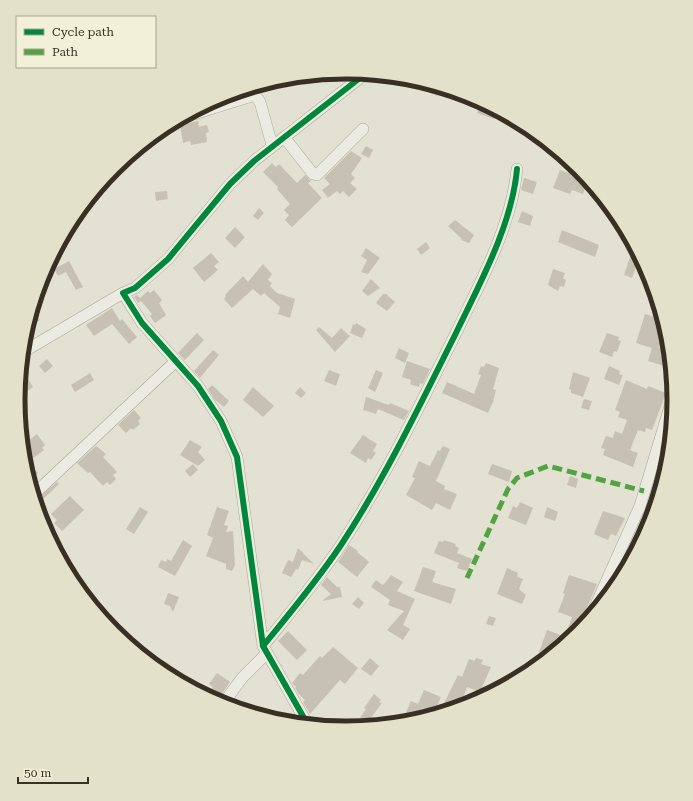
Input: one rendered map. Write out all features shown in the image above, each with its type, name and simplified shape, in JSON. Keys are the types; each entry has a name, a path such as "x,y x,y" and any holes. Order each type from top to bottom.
{"street":[{"path":"30,348 123,293 135,288 168,259 230,184 272,145 358,80"},
{"path":"211,109 255,95 260,102 272,145"},
{"path":"284,137 313,174 318,175 363,128"},
{"path":"226,699 265,649 341,545 395,453 473,299 502,230 515,191 517,169"},
{"path":"123,293 142,323 198,386 221,421 237,457 265,649 305,719"},
{"path":"38,490 176,361"},
{"path":"597,601 640,506 666,436"}],"building":[{"path":"431,90 438,92 437,96 430,93"},
{"path":"463,101 470,103 495,115 494,119 477,113 479,108"},
{"path":"198,121 199,127 207,125 209,132 206,133 207,142 191,145 190,141 183,143 180,126"},
{"path":"366,146 373,150 369,158 361,154"},
{"path":"548,150 554,157 547,154"},
{"path":"351,151 362,158 351,174 355,178 350,183 357,189 349,197 343,191 340,194 337,191 328,198 322,190 330,184 324,178"},
{"path":"272,163 276,167 279,164 297,183 305,175 311,181 308,183 322,198 292,227 285,220 289,215 284,210 290,204 277,189 278,187 263,172"},
{"path":"569,169 586,186 583,194 572,190 570,194 553,188 560,170 568,173"},
{"path":"524,178 537,182 533,194 521,190"},
{"path":"167,191 168,199 156,201 155,192"},
{"path":"259,208 264,213 258,220 253,216"},
{"path":"522,211 533,216 530,226 518,222"},
{"path":"455,220 474,235 469,243 461,240 462,239 448,226"},
{"path":"235,227 245,237 235,248 225,238"},
{"path":"562,230 599,245 595,257 558,242"},
{"path":"426,242 430,248 421,255 417,249"},
{"path":"366,248 380,258 368,274 361,272 367,260 361,256"},
{"path":"632,252 637,263 632,278 624,275"},
{"path":"211,253 219,262 214,266 218,270 204,282 193,268"},
{"path":"69,261 83,287 76,290 66,272 58,276 54,269"},
{"path":"263,264 272,274 268,280 272,283 270,286 277,293 295,299 290,318 278,314 280,307 264,293 261,296 253,289 232,308 224,299 226,296 225,295 243,276 248,282"},
{"path":"553,269 565,273 563,278 566,280 564,287 560,286 558,291 548,285"},
{"path":"371,279 380,288 368,296 362,291"},
{"path":"154,290 162,300 159,303 166,315 155,323 150,316 152,314 141,301 138,303 134,297 137,295 140,298 148,291 150,293"},
{"path":"383,294 386,294 395,302 387,311 376,303"},
{"path":"112,308 120,321 122,319 137,337 129,344 112,324 94,336 86,325"},
{"path":"645,314 657,318 662,339 659,348 664,349 665,362 664,366 648,361 652,348 636,343"},
{"path":"36,316 40,320 34,323"},
{"path":"356,323 366,329 362,338 350,333 353,324 355,325"},
{"path":"319,327 332,338 341,328 350,336 335,352 316,330"},
{"path":"197,333 204,340 185,360 178,353"},
{"path":"607,333 619,337 618,340 621,341 617,352 614,351 612,357 599,352"},
{"path":"399,348 409,353 405,363 395,358"},
{"path":"213,350 219,355 200,378 194,371"},
{"path":"47,359 53,366 45,373 39,366"},
{"path":"407,361 430,369 423,384 420,383 419,387 410,384 411,380 402,377"},
{"path":"486,363 499,368 493,389 496,390 488,413 442,393 447,382 474,394 481,375 478,374 481,366 484,367"},
{"path":"609,366 620,371 619,374 623,375 619,385 604,379"},
{"path":"329,370 340,374 336,386 324,381"},
{"path":"376,370 383,373 375,392 368,388"},
{"path":"573,372 590,378 583,397 571,393 571,390 569,389"},
{"path":"90,373 94,380 75,392 71,385"},
{"path":"26,376 33,387 25,392"},
{"path":"626,380 647,389 648,386 666,393 652,430 646,428 645,432 638,430 630,450 638,453 633,467 603,455 605,449 601,448 606,436 613,438 615,431 622,434 627,420 618,417 620,412 615,410"},
{"path":"212,385 229,401 224,407 215,400 208,389"},
{"path":"253,387 274,406 263,417 243,400"},
{"path":"300,387 306,393 301,398 295,393"},
{"path":"366,397 389,405 390,403 409,411 404,420 378,409 376,414 363,410"},
{"path":"584,399 592,401 589,410 581,408"},
{"path":"134,410 141,418 138,421 140,424 133,430 131,428 126,433 118,425"},
{"path":"37,434 45,445 42,448 44,450 31,460 28,442"},
{"path":"363,435 377,444 373,451 376,453 371,460 368,458 366,463 350,453"},
{"path":"190,440 202,447 198,452 205,460 198,466 180,455"},
{"path":"96,446 106,454 103,457 117,472 113,475 116,479 110,485 107,482 103,486 90,472 88,473 77,463"},
{"path":"443,446 450,449 436,481 445,486 444,489 457,494 450,510 436,503 432,510 406,495 415,478 412,477 419,461 430,466 438,450 440,451"},
{"path":"193,464 198,470 190,477 185,471"},
{"path":"492,464 512,471 509,482 488,474"},
{"path":"32,466 38,473 34,477"},
{"path":"570,476 578,479 576,488 567,485"},
{"path":"57,482 59,484 41,501 40,497"},
{"path":"70,496 84,510 62,531 54,523 57,520 51,514"},
{"path":"520,502 533,508 526,525 508,518 513,506 517,508"},
{"path":"140,507 148,512 134,534 126,529"},
{"path":"217,507 229,511 224,525 228,526 226,532 233,531 235,565 232,571 226,569 226,564 206,556 213,538 207,535"},
{"path":"547,507 558,512 555,521 544,517"},
{"path":"603,511 625,518 616,536 611,534 608,540 594,534"},
{"path":"183,540 192,546 175,576 158,567 161,560 166,562 167,559 171,561"},
{"path":"444,540 456,544 455,546 459,548 457,553 472,559 467,571 457,568 459,563 434,553 439,541 443,542"},
{"path":"349,545 358,551 357,552 369,562 357,577 338,562"},
{"path":"298,548 314,564 302,560 298,570 296,569 291,577 282,573 288,560 293,562"},
{"path":"423,567 436,571 432,582 456,589 451,604 414,591"},
{"path":"507,568 518,573 517,577 523,579 519,589 526,595 522,604 497,594"},
{"path":"391,575 403,582 397,591 415,599 403,625 410,629 403,640 387,630 404,611 388,605 390,600 371,587 376,580 383,585"},
{"path":"569,575 597,584 582,618 568,634 566,633 572,617 558,612 565,594 563,593"},
{"path":"327,577 337,587 340,587 342,597 322,601 331,594 321,585"},
{"path":"168,593 179,597 173,612 170,606 164,604"},
{"path":"358,597 364,603 359,609 352,604"},
{"path":"489,616 496,618 493,626 486,624"},
{"path":"547,630 563,636 542,656 537,658"},
{"path":"288,631 307,650 297,660 278,641"},
{"path":"333,647 358,668 345,684 340,680 310,714 303,702 305,700 298,693 295,688 296,687 292,683 300,673 303,675 320,656 322,658"},
{"path":"370,658 379,666 371,676 361,669"},
{"path":"476,658 483,660 481,664 491,667 480,692 467,687 462,701 446,706 443,705 458,675 462,677 469,659 475,661"},
{"path":"165,661 180,672 178,674 163,664"},
{"path":"217,673 230,682 221,695 212,689 213,687 209,684"},
{"path":"424,690 441,697 436,709 429,711 422,708 420,713 404,717 411,701 418,704"},
{"path":"374,694 381,700 379,702 382,703 369,721 358,721 366,709 364,708"},
{"path":"236,698 242,705 233,702"}],"marked path":[{"path":"467,578 508,489 517,478 548,466 644,491"}],"cycle path":[{"path":"305,719 263,646 237,457 221,421 198,386 142,323 123,293 135,288 168,259 230,184 254,161 358,80"},
{"path":"263,646 313,584 341,545 402,441 494,253 509,211 517,169"}]}
